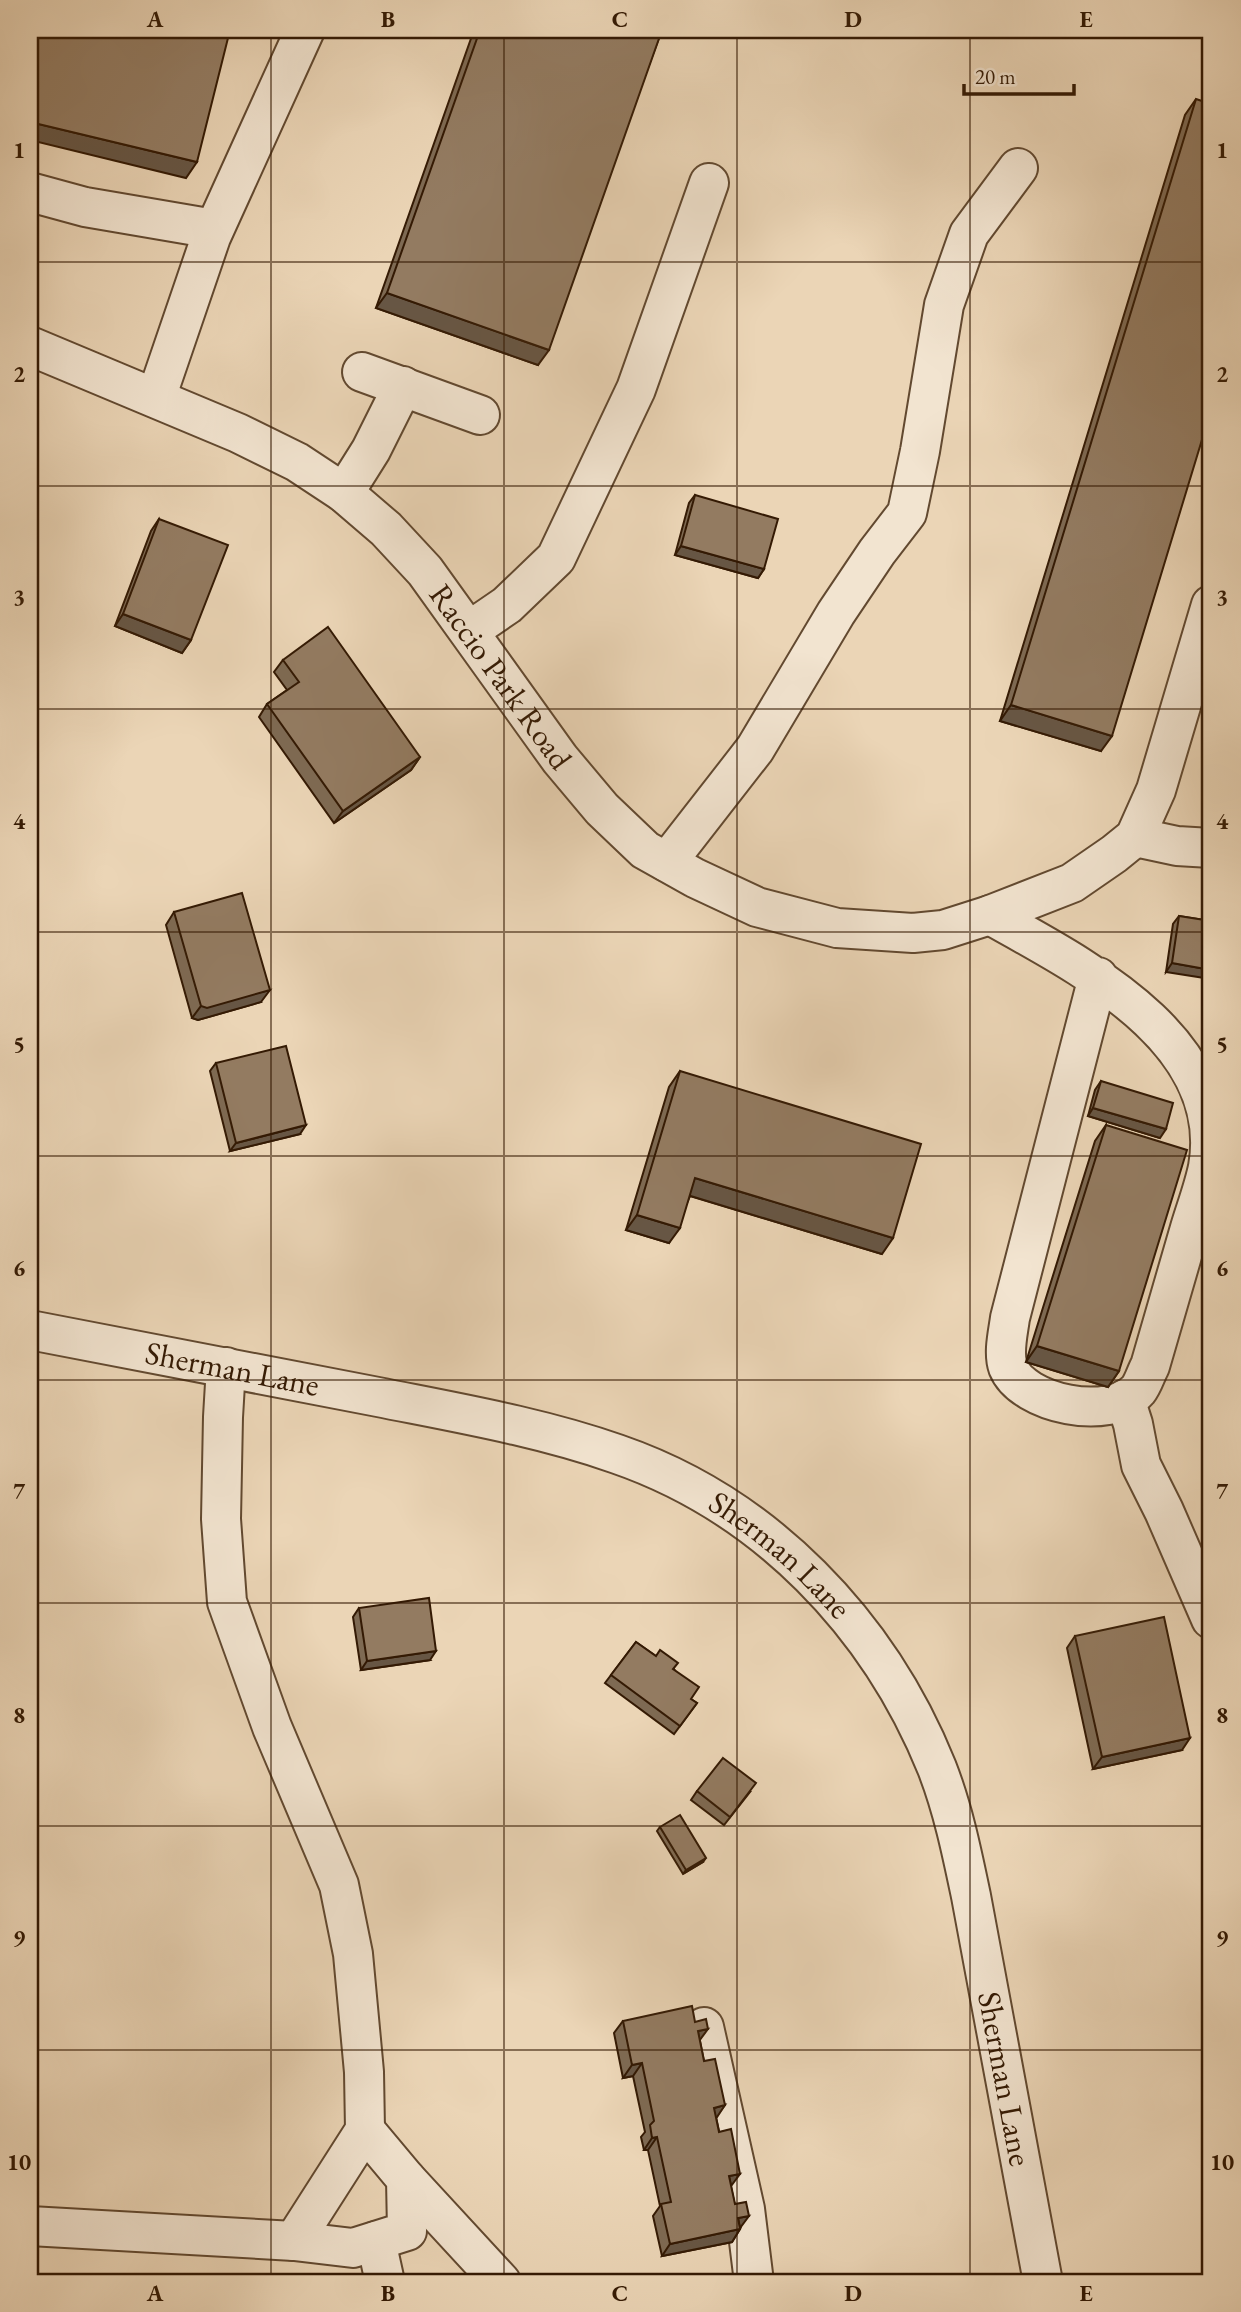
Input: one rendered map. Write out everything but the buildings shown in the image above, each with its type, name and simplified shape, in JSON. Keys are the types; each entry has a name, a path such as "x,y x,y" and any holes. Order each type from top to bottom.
{"street":[{"path":"156,398 214,229 305,30"},
{"path":"667,862 755,749 843,603 907,513 944,305 969,234 1018,168"},
{"path":"469,631 507,605 556,558 636,389 709,183"},
{"path":"30,192 85,207 214,229"},
{"name":"Raccio Park Road","path":"30,346 238,433 297,462 344,493 386,529 425,571 560,759 602,809 645,850 695,878 757,907 837,928 913,933 943,930 1072,883 1114,855 1135,836"},
{"path":"362,372 481,415"},
{"path":"344,493 371,450 403,386"},
{"path":"1211,605 1156,790 1135,836 1177,846 1211,848"},
{"path":"990,915 1098,977 1167,1035 1198,1084 1210,1124 1208,1166 1150,1366 1138,1390 1125,1399 1104,1405 1073,1406 1039,1396 1014,1380 1007,1363 1010,1318 1098,977"},
{"name":"Sherman Lane","path":"30,1330 453,1412 544,1432 618,1454 674,1478 738,1514 796,1560 833,1597 869,1643 904,1699 937,1768 957,1832 1044,2282"},
{"path":"226,1367 222,1519 227,1602 272,1727 339,1885 353,1954 364,2071 365,2130 294,2241"},
{"path":"1125,1399 1142,1465 1211,1619"},
{"path":"704,2027 745,2208 754,2282"},
{"path":"365,2130 406,2179 501,2282"},
{"path":"30,2226 294,2241 353,2248 407,2231 406,2179"},
{"path":"376,2241 386,2282"}]}
